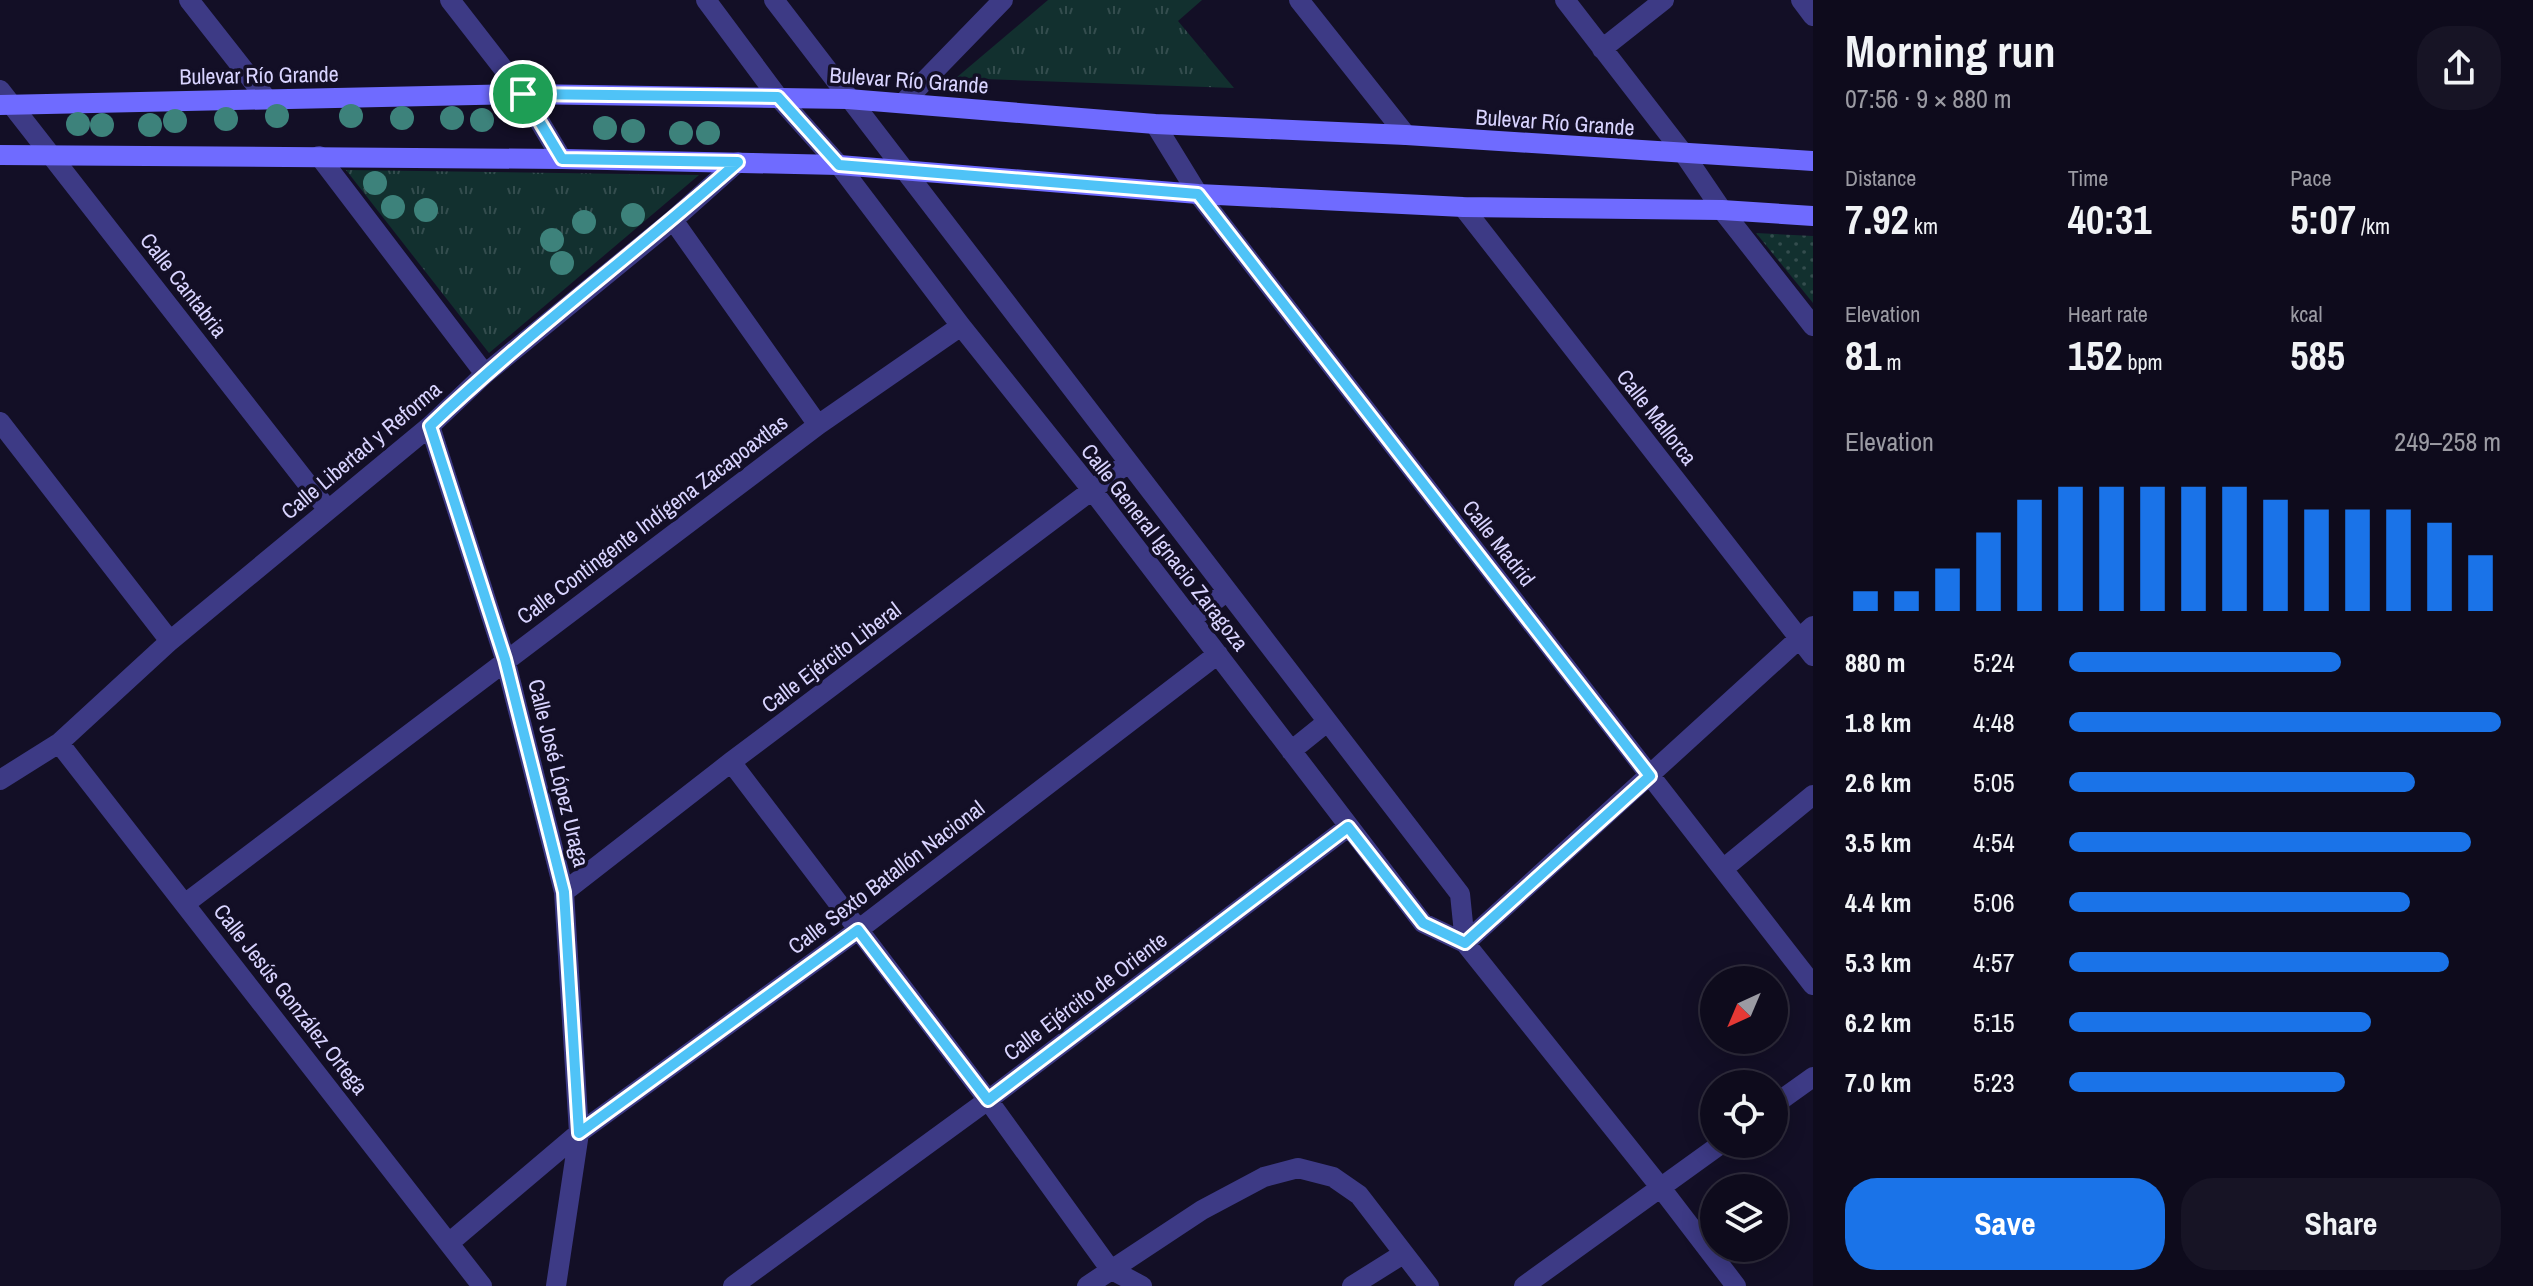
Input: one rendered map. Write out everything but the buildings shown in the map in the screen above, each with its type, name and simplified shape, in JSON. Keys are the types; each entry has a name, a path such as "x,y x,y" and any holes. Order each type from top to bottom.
{"main road":[{"name":"Bulevar Río Grande","path":"4,100 523,94 848,99 1155,124 1406,135 1813,161"},
{"path":"0,155 319,156 839,165 1198,194 1463,207 1722,210 1813,216"}],"street":[{"path":"189,0 266,98"},
{"path":"450,0 523,94 562,159"},
{"name":"Calle General Ignacio Zaragoza","path":"706,0 778,97 839,165 961,326 1092,490 1423,923 1465,943 1736,1286"},
{"name":"Calle General Ignacio Zaragoza","path":"774,0 1460,894 1465,943"},
{"path":"904,102 1003,0"},
{"path":"1299,0 1406,135"},
{"path":"1565,0 1813,326"},
{"path":"1602,49 1664,0"},
{"path":"1801,0 1813,16"},
{"name":"Calle Cantabria","path":"4,100 52,155 328,510"},
{"name":"Calle Madrid","path":"1155,124 1198,194 1813,985"},
{"path":"319,156 485,374"},
{"name":"Calle Libertad y Reforma","path":"4,768 59,743 170,641 430,426 485,374 673,220 738,162"},
{"name":"Calle Mallorca","path":"1463,207 1806,632 1813,656"},
{"path":"673,220 818,425"},
{"name":"Calle Contingente Indígena Zacapoaxtlas","path":"186,903 818,425 961,326"},
{"path":"0,422 170,641"},
{"name":"Calle José López Uraga","path":"430,426 505,659 564,892 579,1133 556,1286"},
{"name":"Calle Ejército Liberal","path":"564,892 1128,463"},
{"path":"1192,619 1227,591"},
{"path":"1465,943 1806,632"},
{"name":"Calle Sexto Batallón Nacional","path":"449,1243 579,1133 858,930 1218,654"},
{"path":"1291,751 1327,722"},
{"name":"Calle Jesús González Ortega","path":"59,743 482,1286"},
{"path":"731,762 988,1100 1110,1269 1142,1286"},
{"path":"1723,869 1813,795"},
{"name":"Calle Ejército de Oriente","path":"733,1286 988,1100 1348,827"},
{"path":"1788,1095 1813,1077"},
{"path":"1524,1286 1702,1158"},
{"path":"1087,1286 1202,1210 1264,1177 1298,1168 1333,1177 1359,1195 1429,1286"},
{"path":"1352,1286 1403,1254"}],"green space":[{"path":"1048,0 1202,0 1178,21 1234,88 956,78"},
{"path":"346,170 699,175 489,353"},
{"path":"1756,233 1813,236 1813,303"}],"route":[{"path":"523,94 778,97 839,165 1198,194 1650,776 1465,943 1423,923 1348,827 988,1100 858,930 579,1133 564,892 505,659 430,426 485,374 673,220 738,162 562,159 523,94"}]}
